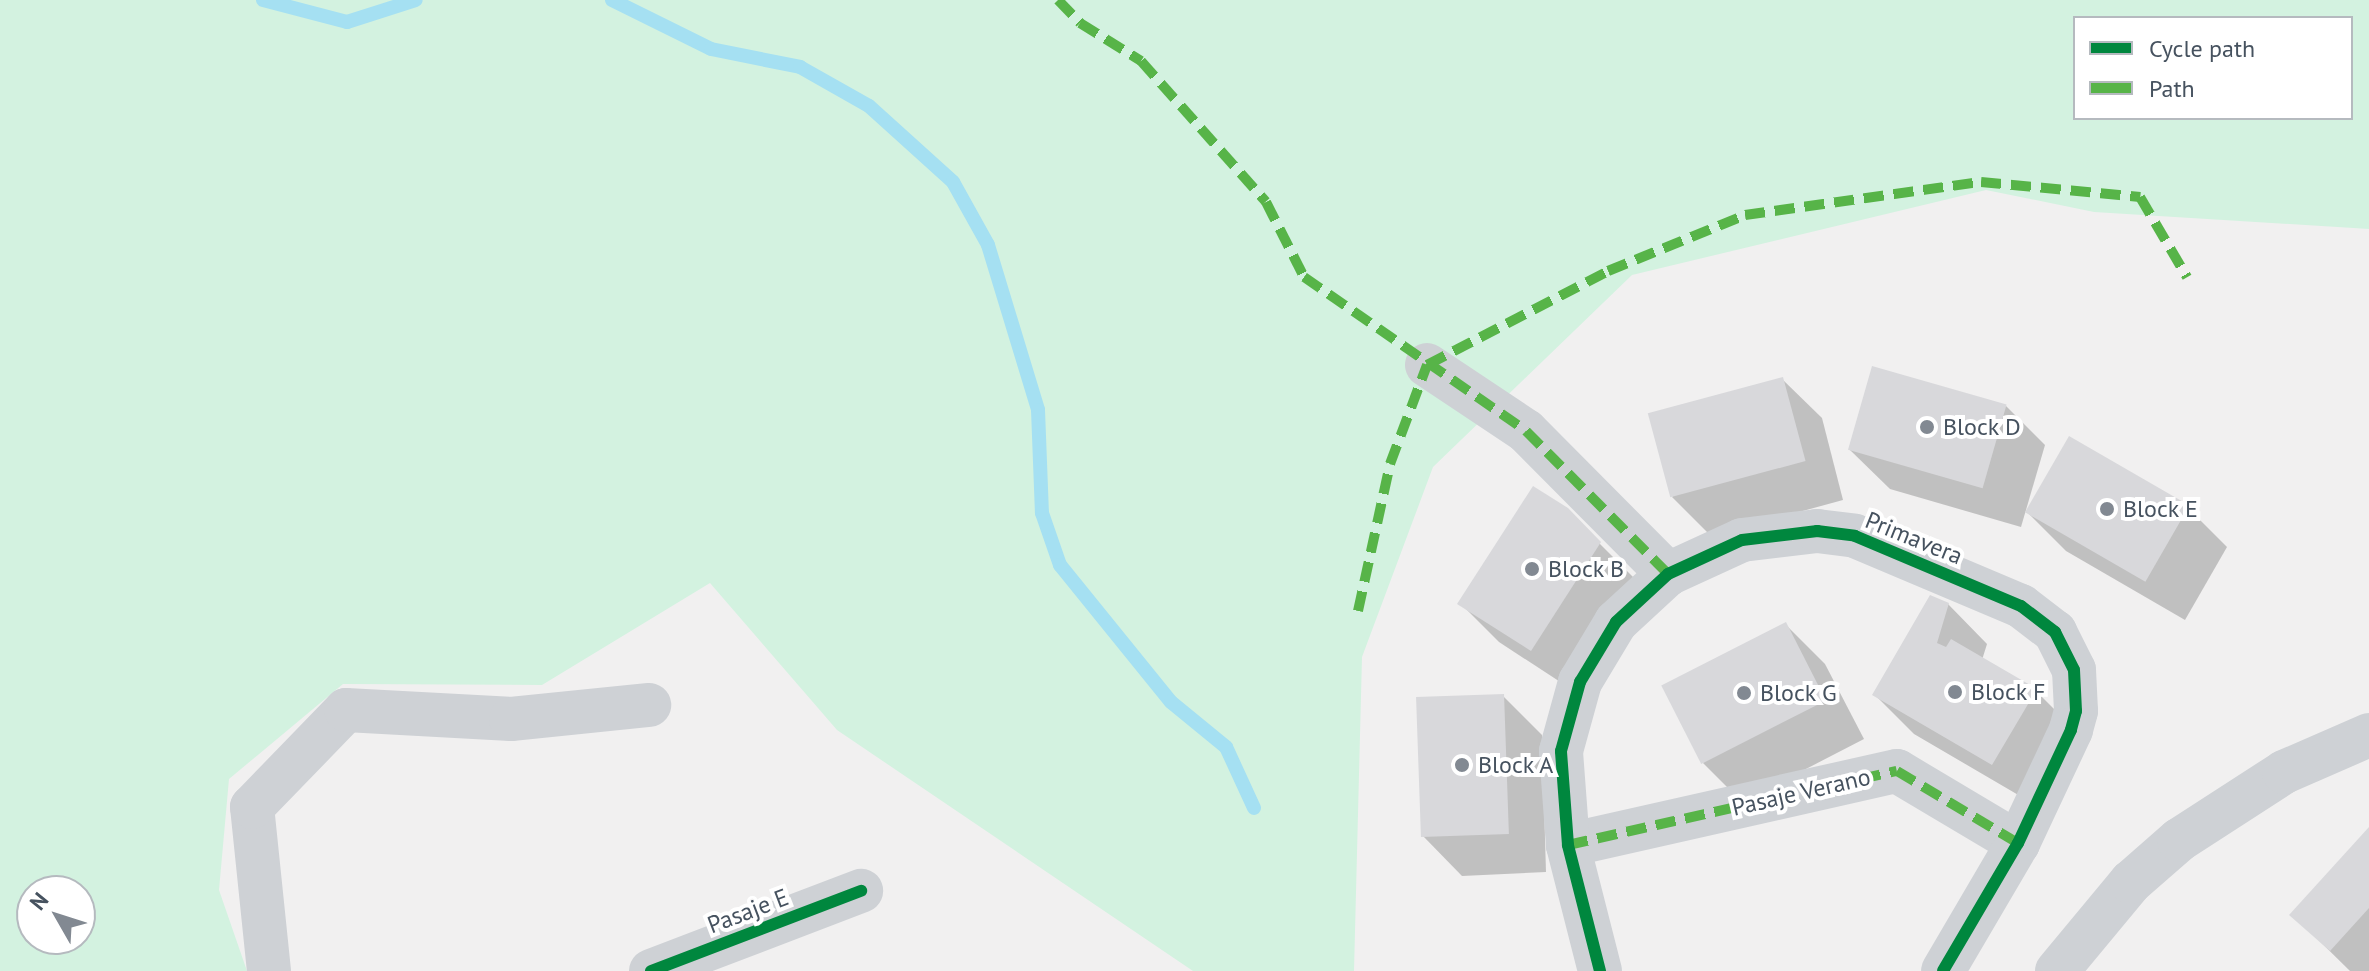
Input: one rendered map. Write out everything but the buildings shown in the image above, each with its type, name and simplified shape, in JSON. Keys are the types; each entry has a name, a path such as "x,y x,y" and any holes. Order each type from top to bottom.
{"street":[{"path":"1427,365 1526,431 1668,574"},
{"name":"Primavera","path":"1600,971 1568,845 1561,751 1580,682 1616,622 1668,574 1742,540 1792,532 1855,536 2039,618 2070,660 2076,711 2018,843 1943,971"},
{"path":"269,971 252,807 346,710 511,719 649,705"},
{"path":"2057,971 2121,893 2179,840 2284,772 2369,735"},
{"name":"Pasaje Verano","path":"1568,845 1897,771 2018,843"},
{"name":"Pasaje E","path":"651,971 861,891"}],"green space":[{"path":"0,0 2369,0 2369,229 2094,212 1986,190 1632,275 1433,467 1362,657 1354,971 1193,971 837,730 710,583 542,685 343,684 229,779 219,890 247,971 0,971"}],"waterway":[{"path":"263,0 347,22 416,0"},
{"path":"612,0 711,49 800,67 869,106 953,182 988,245 1038,410 1042,513 1060,565 1171,702 1226,747 1254,808"}],"marked path":[{"path":"1058,0 1080,23 1141,61 1266,202 1304,277 1526,431 1668,574"},
{"path":"1358,611 1390,464 1427,365 1608,271 1745,215 1981,182 2140,197 2187,277"},
{"path":"1568,845 1897,771 2018,843"}],"cycle path":[{"path":"1600,971 1568,845 1561,751 1580,682 1616,622 1668,574 1742,540 1817,531 1855,536 2021,606 2055,632 2074,670 2076,711 2071,730 2018,843 1943,971"},
{"path":"651,971 861,891"}],"place":[{"name":"Block D","path":"1927,427"},
{"name":"Block E","path":"2107,509"},
{"name":"Block B","path":"1532,569"},
{"name":"Block F","path":"1955,692"},
{"name":"Block G","path":"1744,693"},
{"name":"Block A","path":"1462,765"}]}
